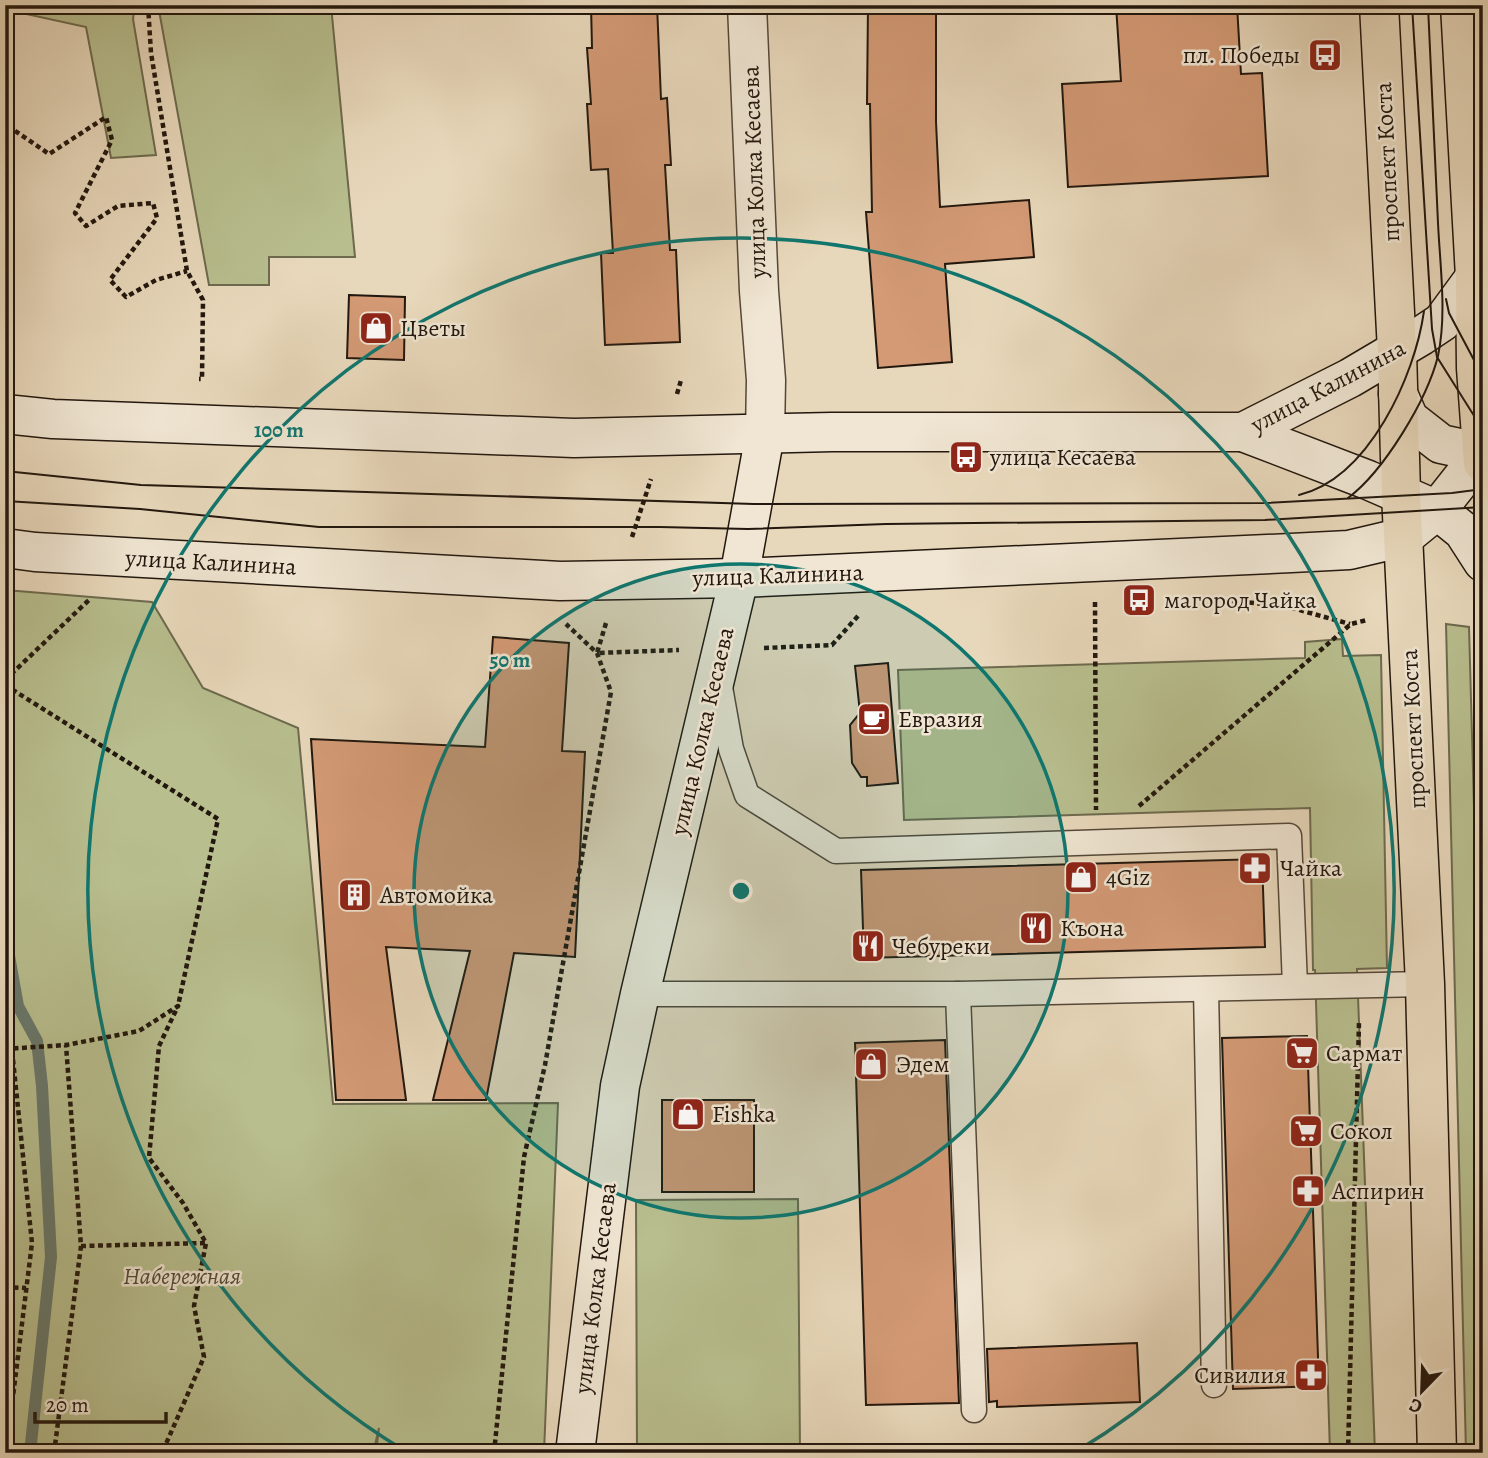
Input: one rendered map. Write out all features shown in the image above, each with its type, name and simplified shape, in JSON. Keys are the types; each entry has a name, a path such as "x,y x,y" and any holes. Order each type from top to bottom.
{"main road":[{"name":"улица Колка Кесаева","path":"575,1453 620,1086 739,578 765,434 766,380 747,5"},
{"name":"проспект Коста","path":"1378,5 1397,351 1401,494 1425,984 1437,1453"},
{"path":"1398,394 1409,419 1441,444 1482,456 1476,368 1479,276 1460,5"},
{"name":"улица Калинина","path":"5,414 53,419 574,438 832,432 1243,432 1350,378 1441,322 1479,276"},
{"path":"1243,432 1437,510 1463,531 1483,562"},
{"name":"улица Калинина","path":"20,550 525,580 739,578 1291,554 1349,550 1404,537 1437,510 1482,456"}],"lane":[{"path":"719,659 731,749 747,795 836,851 1289,836 1295,986"},
{"path":"640,994 958,994 1425,984"},
{"path":"1206,989 1214,1385"},
{"path":"958,994 974,1410"}],"path":[{"path":"5,138 8,126 6,5"},
{"path":"148,5 151,53 187,271 203,300 202,379"},
{"path":"8,126 49,154 106,117 112,140 75,213 86,226 118,206 153,203 157,218 110,280 126,297 156,280 187,271"},
{"path":"597,653 681,380"},
{"path":"94,592 5,682 218,819 178,1006 159,1046 149,1158 183,1203 206,1243 194,1306 204,1357 162,1453"},
{"path":"1095,598 1096,843"},
{"path":"1230,601 1285,606 1351,624"},
{"path":"1096,843 1351,624 1407,610"},
{"path":"597,653 719,659 832,645 862,611"},
{"path":"494,1453 524,1157 545,1065 611,691 597,653 563,621"},
{"path":"5,1049 66,1045 139,1031 178,1006"},
{"path":"1348,1453 1360,1022"},
{"path":"54,1453 80,1246 66,1045"},
{"path":"6,1453 32,1243 12,1050"},
{"path":"80,1246 206,1243"},
{"path":"5,1287 26,1288"}],"green space":[{"path":"26,5 135,5 133,19 156,155 111,158 86,27 26,14"},
{"path":"158,5 331,5 355,257 269,257 269,285 209,285"},
{"name":"Набережная","path":"5,590 152,602 203,688 298,728 333,1104 558,1103 544,1453 376,1453 379,1428 373,1453 5,1453"},
{"path":"1446,624 1469,627 1483,1134 1483,1453 1466,1453"},
{"path":"1342,639 1343,656 1381,655 1387,968 1357,969 1375,1453 1330,1453 1310,808 904,820 898,670 1305,658 1305,642"},
{"path":"798,1199 800,1453 637,1453 636,1200"}],"building":[{"path":"591,5 657,5 661,99 667,98 671,165 665,165 670,250 676,250 680,342 605,345 601,253 613,253 608,169 591,170 587,104 591,104 587,48 592,48"},
{"path":"868,5 936,5 936,122 940,207 1029,200 1034,257 945,264 952,362 878,368 866,212 872,212 870,104 867,104"},
{"path":"1116,5 1237,5 1241,74 1262,73 1268,176 1068,187 1062,84 1121,81"},
{"name":"Цветы","path":"349,295 405,297 404,360 347,358"},
{"path":"493,637 569,643 562,751 585,752 575,957 514,953 486,1100 433,1100 470,951 386,947 406,1100 336,1100 311,739 485,747"},
{"name":"Евразия","path":"888,663 898,783 867,786 867,777 861,777 852,763 850,725 860,713 855,666"},
{"path":"1262,859 1265,947 864,958 861,870"},
{"path":"1307,1036 1319,1386 1233,1389 1222,1038"},
{"path":"945,1040 959,1403 866,1405 855,1043"},
{"path":"662,1100 754,1100 754,1192 662,1192"},
{"path":"1137,1343 1140,1402 997,1407 997,1401 989,1402 987,1349"}],"waterway":[{"path":"5,933 18,1006 37,1041 51,1257 30,1453"}],"tram line":[{"path":"1412,5 1432,329 1437,357 1483,430"},
{"path":"1348,498 1376,471 1414,413 1432,374 1441,340 1442,290 1428,5"},
{"path":"1446,299 1449,313 1483,377"},
{"path":"1299,495 1324,485 1347,468 1367,446 1384,421 1411,365 1424,311"},
{"path":"5,471 141,485 754,504 1266,503 1483,489"},
{"path":"5,501 140,509 319,527 748,529 886,524 1265,520 1483,507"}],"place":[{"name":"пл. Победы","path":"1325,55"},
{"name":"Цветы","path":"376,328"},
{"name":"улица Кесаева","path":"966,457"},
{"name":"магород Чайка","path":"1139,600"},
{"name":"Евразия","path":"874,719"},
{"name":"Чайка","path":"1255,868"},
{"name":"4Giz","path":"1081,877"},
{"name":"Автомойка","path":"355,895"},
{"name":"Къона","path":"1036,928"},
{"name":"Чебуреки","path":"868,946"},
{"name":"Сармат","path":"1302,1053"},
{"name":"Эдем","path":"871,1064"},
{"name":"Fishka","path":"688,1114"},
{"name":"Сокол","path":"1306,1131"},
{"name":"Аспирин","path":"1308,1191"},
{"name":"Сивилия","path":"1311,1375"}]}
